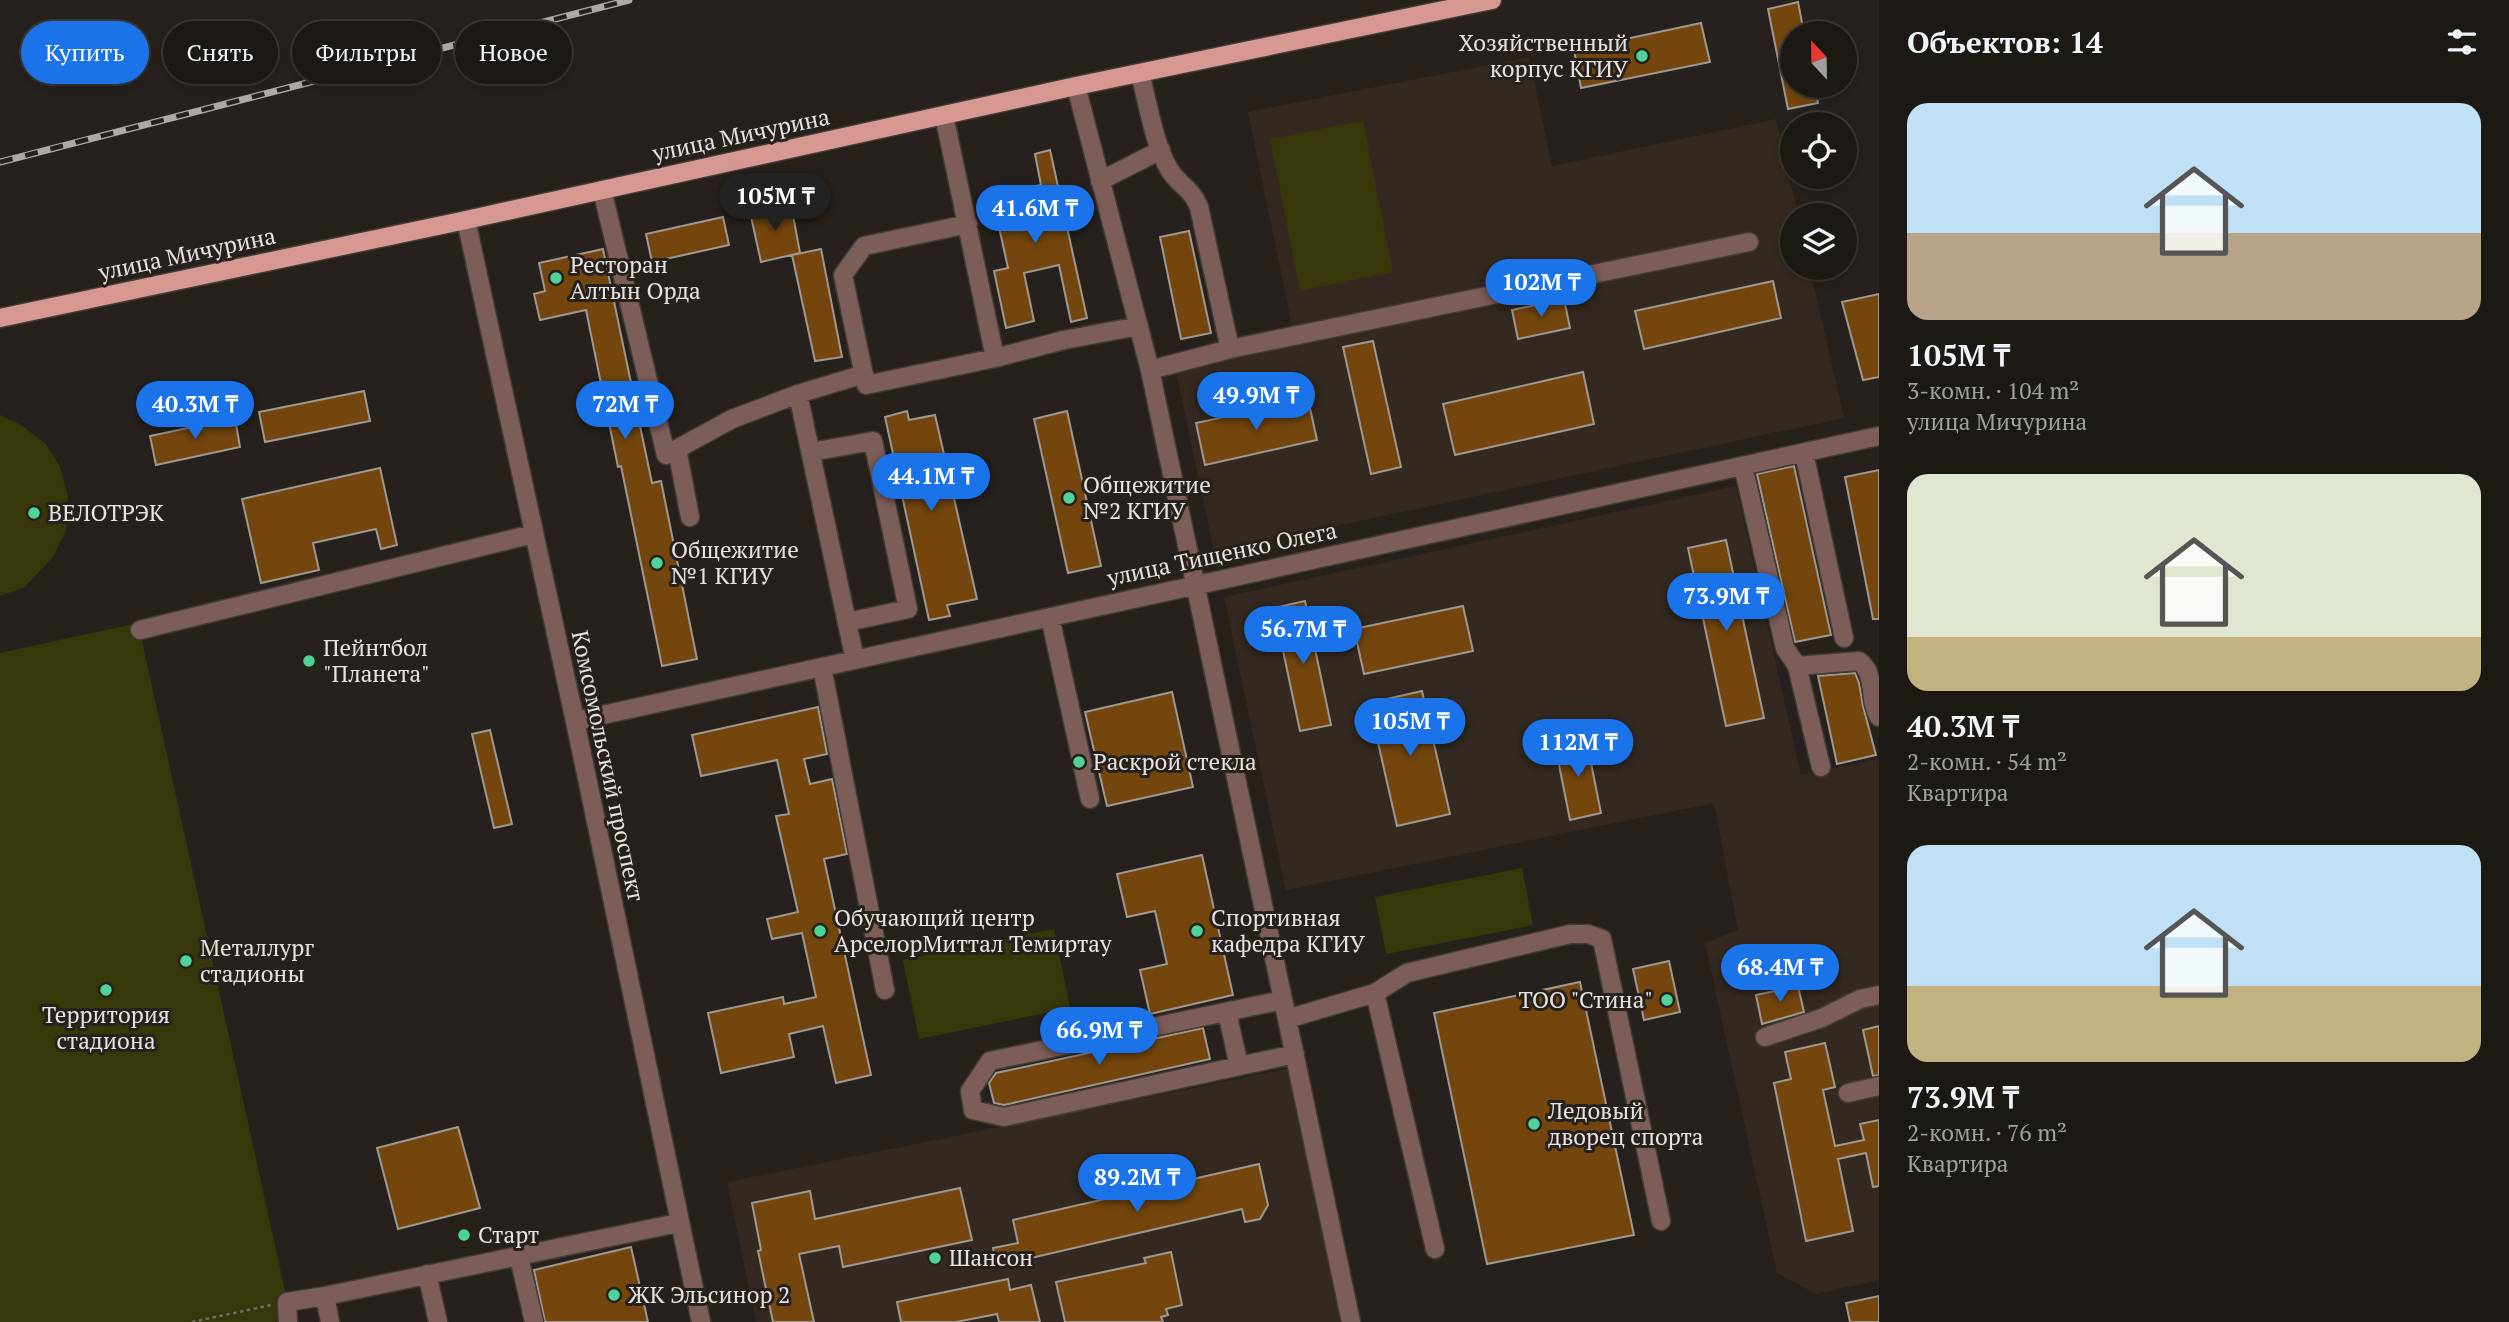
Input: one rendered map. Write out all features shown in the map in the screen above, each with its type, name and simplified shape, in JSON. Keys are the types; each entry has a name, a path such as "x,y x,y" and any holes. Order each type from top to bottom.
{"main road":[{"name":"улица Мичурина","path":"0,318 466,220 1076,86 1492,0"}],"street":[{"path":"1140,74 1161,150 1169,168 1177,180 1188,187 1199,207 1230,349"},
{"path":"1076,86 1150,370 1351,1322"},
{"path":"944,115 995,358"},
{"path":"1100,181 1161,150"},
{"path":"602,190 666,455 732,419 798,394 863,374"},
{"name":"Комсомольский проспект","path":"466,220 575,721 678,1223 701,1322"},
{"path":"968,224 864,246 843,275 866,385 995,358 1064,340 1139,326"},
{"path":"1150,370 1230,349 1749,242"},
{"path":"798,394 855,660"},
{"name":"улица Тищенко Олега","path":"575,721 1879,436"},
{"path":"811,452 873,441 908,610 847,622"},
{"path":"677,449 690,517"},
{"path":"1804,453 1844,638"},
{"path":"1743,466 1785,648 1797,666 1821,767"},
{"path":"140,630 533,534"},
{"path":"1050,617 1090,799"},
{"path":"1797,666 1859,661 1868,671 1874,708 1879,717"},
{"path":"822,667 885,990"},
{"path":"1287,1019 1374,993 1407,973 1556,937 1580,933 1602,939 1661,1220"},
{"path":"1374,993 1435,1249"},
{"path":"1765,1037 1822,1018 1860,999 1879,995"},
{"path":"1283,1000 990,1061 970,1091 973,1110 1004,1117 1295,1054"},
{"path":"1227,1012 1239,1066"},
{"path":"1848,1093 1879,1086"},
{"path":"288,1322 287,1301 325,1296 678,1223"},
{"path":"519,1257 534,1322"},
{"path":"427,1274 438,1322"},
{"path":"325,1296 330,1322"}],"path":[{"path":"192,1322 287,1301"}],"shaded area":[{"path":"1529,57 1552,166 1776,119 1780,136 1780,189 1792,189 1795,203 1780,203 1780,280 1813,280 1844,418 1214,552 1176,371 1238,358 1234,339 1292,326 1248,112"},
{"path":"1363,121 1393,272 1300,291 1270,139"},
{"name":"ВЕЛОТРЭК","path":"0,415 21,425 46,444 60,467 68,496 66,530 53,557 25,587 0,596"},
{"path":"1736,486 1801,775 1879,759 1879,1280 1816,1294 1777,1273 1705,943 1738,930 1714,803 1286,890 1224,597"},
{"name":"Территория стадиона","path":"138,623 291,1318 272,1322 0,1322 0,653"},
{"path":"1522,868 1533,925 1386,954 1375,897"},
{"path":"1054,929 1070,1008 919,1039 903,960"},
{"path":"1287,1069 1341,1322 756,1322 727,1182"}],"building":[{"path":"1798,2 1802,21 1780,21 1780,69 1768,9"},
{"name":"Хозяйственный корпус КГИУ","path":"1701,23 1710,62 1581,88 1574,50"},
{"path":"1786,98 1817,98 1818,103 1788,109"},
{"path":"1050,150 1087,318 1071,322 1059,265 1024,273 1034,321 1006,328 994,271 1008,268 992,195 1041,185 1035,154"},
{"path":"791,204 800,253 761,262 750,212"},
{"path":"723,217 729,245 652,262 646,234"},
{"path":"1189,231 1211,333 1181,339 1160,237"},
{"path":"603,249 652,483 661,481 697,659 662,666 586,310 540,320 534,294 545,291 539,263"},
{"path":"821,249 842,357 815,361 792,255"},
{"path":"1773,281 1781,318 1644,349 1635,311"},
{"path":"1879,294 1879,377 1863,380 1842,302"},
{"path":"1564,299 1570,328 1518,339 1512,310"},
{"path":"1373,341 1401,467 1371,474 1343,347"},
{"path":"1583,372 1594,424 1455,455 1443,404"},
{"path":"364,391 370,421 265,442 259,412"},
{"path":"1308,399 1317,440 1205,465 1196,423"},
{"path":"907,411 909,420 935,415 977,599 947,605 950,616 929,620 885,417"},
{"path":"1067,411 1101,566 1068,573 1034,419"},
{"path":"235,418 240,447 156,465 150,436"},
{"path":"1794,466 1831,635 1795,642 1757,474"},
{"path":"380,468 397,545 381,549 376,529 313,543 319,570 261,583 242,499"},
{"path":"1879,470 1879,619 1873,619 1845,477"},
{"path":"1726,540 1764,718 1726,726 1688,548"},
{"path":"1305,601 1331,725 1300,731 1274,608"},
{"path":"1463,606 1473,651 1364,674 1354,629"},
{"path":"1855,673 1876,755 1837,764 1818,676"},
{"path":"1422,691 1450,814 1397,826 1369,703"},
{"path":"1172,692 1193,787 1107,806 1085,712"},
{"path":"818,707 827,754 804,759 810,784 832,779 847,854 824,859 871,1075 836,1083 823,1026 789,1034 794,1057 721,1073 708,1013 783,997 784,1004 816,997 802,933 772,939 767,919 798,912 776,816 789,814 777,760 701,776 692,735"},
{"path":"490,730 512,824 494,828 472,734"},
{"path":"1586,738 1601,813 1570,820 1555,745"},
{"path":"1202,855 1233,995 1150,1014 1140,970 1167,964 1155,911 1127,917 1117,874"},
{"path":"1669,961 1680,1012 1644,1020 1633,969"},
{"name":"Ледовый дворец спорта","path":"1580,982 1634,1235 1487,1264 1434,1013"},
{"path":"1798,986 1804,1012 1762,1024 1756,995"},
{"path":"1879,1026 1879,1075 1873,1076 1863,1030"},
{"path":"1203,1028 1210,1059 1004,1105 994,1103 989,1083 996,1073"},
{"path":"1825,1043 1835,1087 1823,1090 1835,1146 1864,1140 1860,1124 1879,1120 1879,1186 1873,1187 1866,1153 1838,1159 1853,1231 1806,1241 1774,1083 1791,1079 1785,1052"},
{"path":"458,1127 480,1208 398,1229 377,1148"},
{"path":"1259,1164 1268,1205 1260,1219 1245,1222 1242,1209 997,1266 993,1248 1018,1243 1013,1220"},
{"path":"960,1188 972,1240 843,1267 839,1246 799,1254 814,1322 773,1322 758,1251 761,1250 752,1203 810,1191 815,1219"},
{"path":"631,1247 648,1322 545,1322 534,1270"},
{"path":"1171,1252 1182,1305 1166,1309 1168,1315 1161,1317 1163,1322 1065,1322 1056,1282 1146,1263 1144,1258"},
{"path":"1008,1279 1010,1290 1031,1285 1040,1322 999,1322 997,1314 956,1322 901,1322 897,1302"},
{"path":"1879,1296 1879,1322 1850,1322 1846,1303"}],"railway":[{"path":"0,162 629,0"}],"place":[{"name":"Хозяйственный корпус КГИУ","path":"1642,56"},
{"name":"Ресторан Алтын Орда","path":"556,278"},
{"name":"Общежитие №2 КГИУ","path":"1069,498"},
{"name":"ВЕЛОТРЭК","path":"34,513"},
{"name":"Общежитие №1 КГИУ","path":"657,563"},
{"name":"Пейнтбол \"Планета\"","path":"309,661"},
{"name":"Раскрой стекла","path":"1079,762"},
{"name":"Обучающий центр АрселорМиттал Темиртау","path":"820,931"},
{"name":"Спортивная кафедра КГИУ","path":"1197,931"},
{"name":"Металлург стадионы","path":"186,961"},
{"name":"Территория стадиона","path":"106,990"},
{"name":"ТОО \"Стина\"","path":"1667,1000"},
{"name":"Ледовый дворец спорта","path":"1534,1124"},
{"name":"Старт","path":"464,1235"},
{"name":"Шансон","path":"935,1258"},
{"name":"ЖК Эльсинор 2","path":"614,1295"}]}
